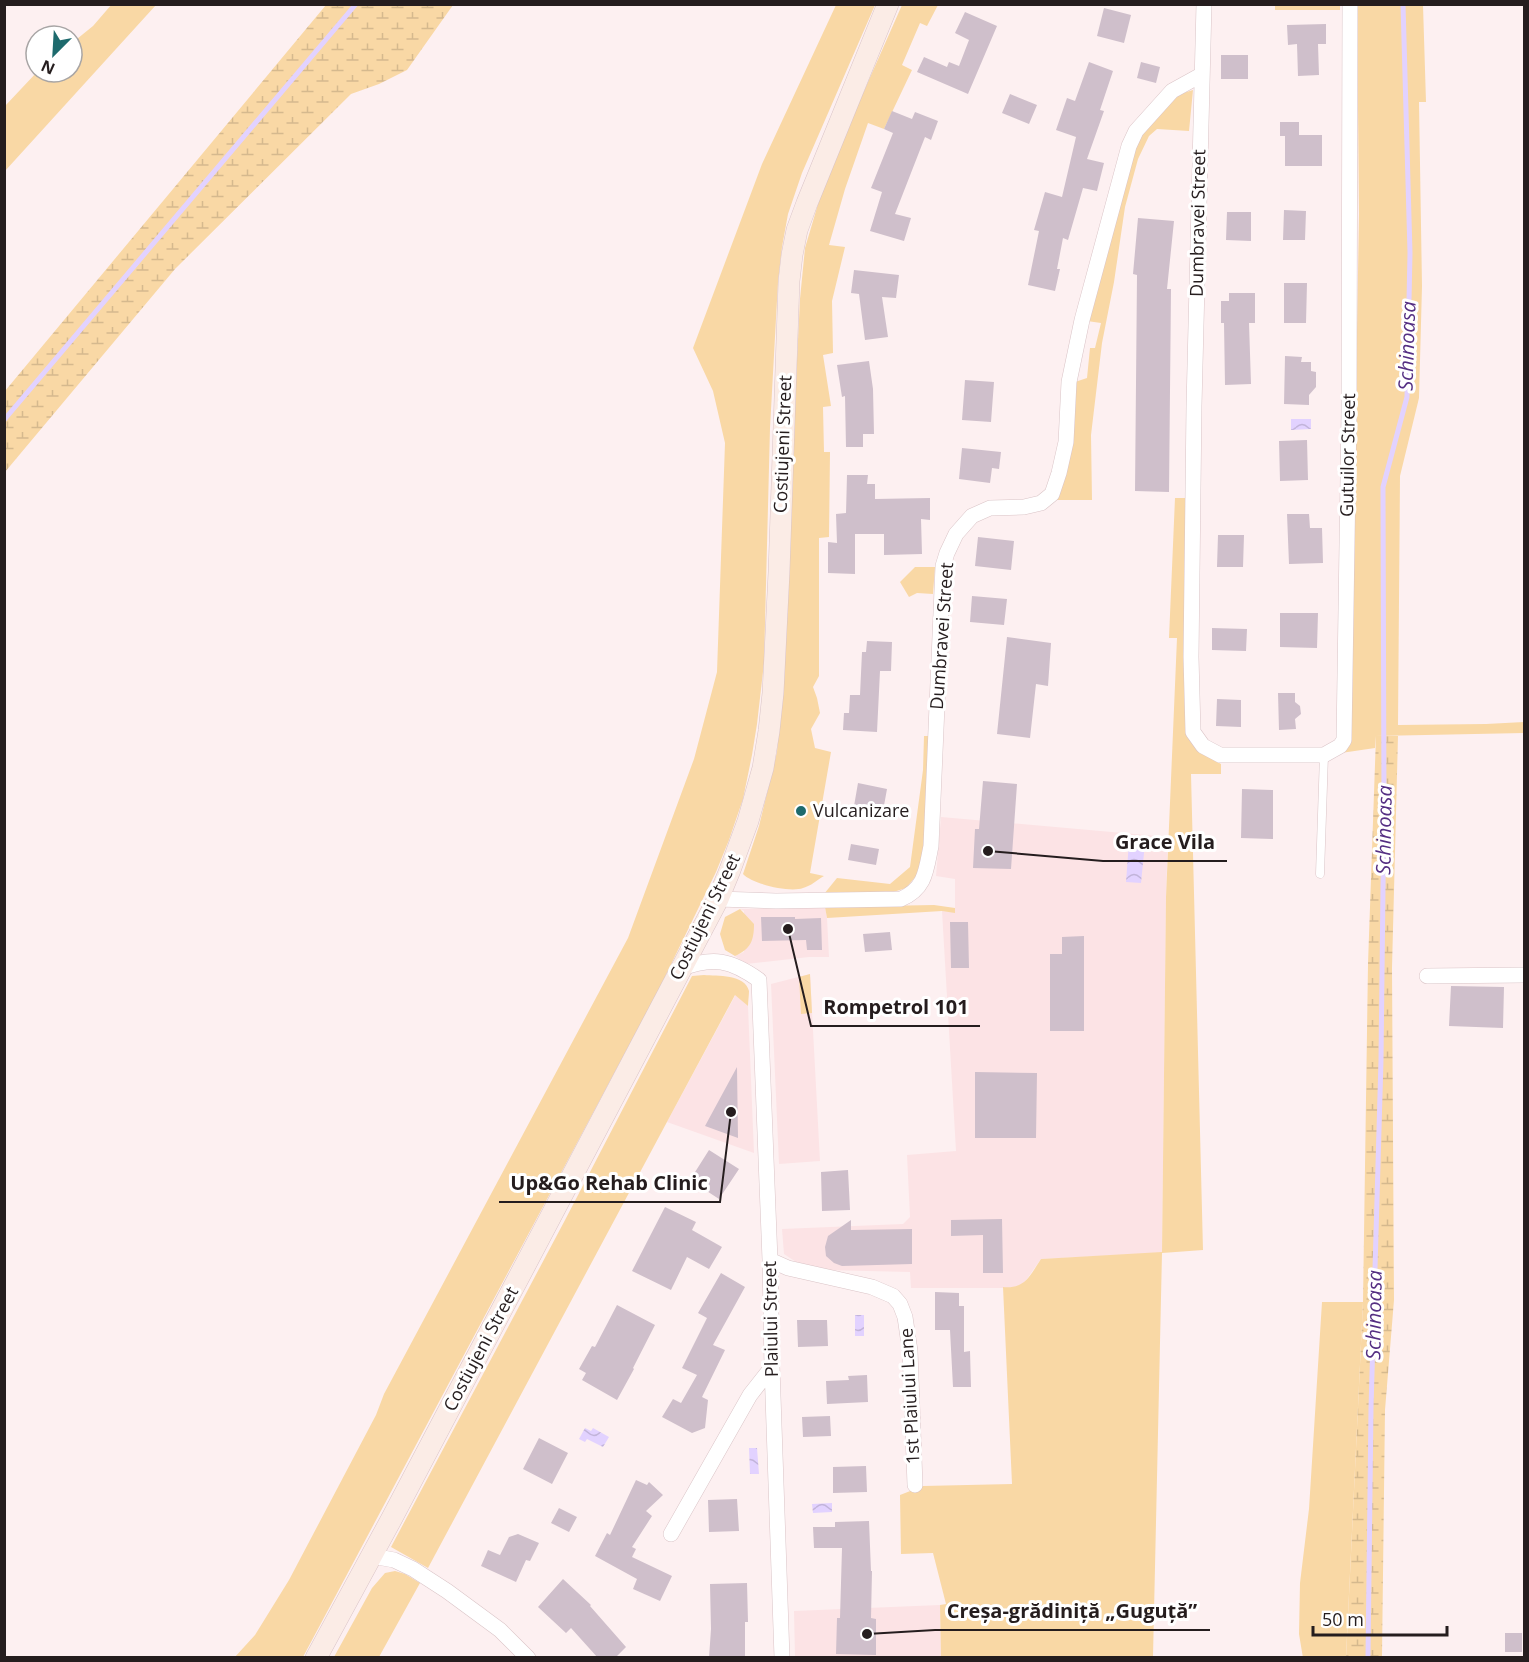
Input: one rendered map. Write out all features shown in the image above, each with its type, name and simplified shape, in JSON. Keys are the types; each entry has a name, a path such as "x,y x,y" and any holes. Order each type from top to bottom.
{"street":[{"name":"Costiujeni Street","path":"316,1658 372,1556 717,899 748,821 763,768 773,693 786,336 792,255 797,230 807,203 888,4"},
{"name":"Dumbravei Street","path":"1204,4 1193,454 1191,657 1193,732 1203,746 1220,755 1324,755"},
{"name":"Gutuilor Street","path":"1324,755 1340,746 1344,740 1349,413 1350,4"},
{"name":"Dumbravei Street","path":"717,899 776,901 901,899 912,894 921,885 931,846 944,566 947,553 956,534 972,516 990,508 1024,507 1041,503 1052,494 1066,442 1069,382 1082,320 1129,146 1136,131 1172,91 1201,75"},
{"name":"Plaiului Street","path":"680,969 694,964 721,961 734,964 759,980 782,1658"},
{"path":"1427,976 1524,975"},
{"name":"1st Plaiului Lane","path":"770,1260 788,1268 872,1287 893,1296 900,1304 905,1317 910,1351 915,1485"},
{"path":"670,1534 750,1395 772,1367"},
{"path":"372,1556 394,1560 413,1569 500,1630 528,1658"}],"lane":[{"path":"1320,874 1324,755"}],"shaded area":[{"path":"941,817 1168,837 1162,1253 1041,1259 1024,1283 1012,1288 911,1288 910,1272 824,1270 796,1262 784,1254 782,1229 903,1224 910,1217 907,1155 956,1151 942,911 955,912 955,879 936,876"},
{"path":"825,907 829,957 746,964 735,956 744,952 744,911 740,909"},
{"path":"810,974 820,1161 779,1164 771,984"},
{"path":"736,994 748,1006 754,1153 667,1122"},
{"path":"940,1605 941,1657 795,1657 794,1611"}],"green space":[{"path":"112,4 156,5 5,171 5,106 26,84 84,84 84,33"},
{"path":"326,5 453,5 407,70 379,84 351,94 175,269 5,472 5,391"},
{"path":"836,5 875,5 802,173 788,214 782,247 770,428 764,663 752,755 743,799 729,840 716,872 659,989 303,1657 234,1658 255,1635 289,1580 376,1415 384,1394 628,938 694,759 717,672 725,443 713,391 693,348 762,164"},
{"path":"902,5 938,5 927,26 920,23 902,65 912,70 884,129 868,123 845,189 829,245 845,247 832,301 833,353 823,355 831,406 823,407 824,452 830,452 829,537 819,538 819,676 813,687 820,713 811,729 815,748 831,752 810,873 824,876 803,888 781,888 754,881 743,874 759,826 777,752 800,299 805,248 821,194"},
{"path":"1275,5 1340,5 1340,10 1275,10"},
{"path":"1357,5 1423,5 1426,102 1419,102 1422,286 1419,398 1400,476 1398,725 1524,722 1524,733 1376,736 1375,748 1341,753 1352,625 1359,214"},
{"path":"1193,90 1189,131 1157,129 1149,136 1138,159 1125,207 1102,343 1091,435 1092,500 1057,500 1075,382 1087,378 1090,348 1095,348 1101,323 1087,321 1133,150 1142,133 1177,95"},
{"path":"1175,498 1187,498 1201,753 1221,764 1221,774 1191,774 1203,1250 1162,1253 1153,1657 941,1657 940,1605 946,1604 933,1553 901,1554 900,1495 923,1486 1012,1484 1003,1287 1017,1286 1022,1283 1041,1259 1162,1252 1166,897 1177,638 1169,638"},
{"path":"915,567 935,567 933,594 917,593 909,597 900,582"},
{"path":"924,736 930,736 926,850 922,869 906,888 890,893 824,894 837,878 890,884 910,867 923,770"},
{"path":"1376,736 1398,736 1392,968 1394,1300 1385,1410 1382,1657 1346,1658 1363,1302 1368,964"},
{"path":"934,905 955,908 955,913 942,911 827,918 825,907"},
{"path":"740,909 754,924 754,930 748,947 735,956 725,950 720,934 725,917"},
{"path":"810,974 812,1013 801,1014 799,977"},
{"path":"692,976 730,977 742,981 749,991 748,1006 735,995 428,1568 391,1547"},
{"path":"1322,1302 1363,1302 1346,1657 1303,1658 1299,1634 1300,1583 1309,1509"},
{"path":"395,1571 420,1583 379,1657 334,1657 372,1588 385,1573"}],"water":[{"path":"1291,419 1311,419 1311,429 1291,430"},
{"path":"1129,842 1145,843 1141,883 1126,882"},
{"path":"855,1315 864,1315 864,1336 855,1336"},
{"path":"585,1428 591,1431 593,1428 609,1437 603,1447 587,1439 585,1442 579,1439"},
{"path":"749,1448 757,1448 759,1474 750,1474"},
{"path":"832,1503 832,1512 813,1513 812,1504"}],"building":[{"path":"1104,8 1131,15 1124,43 1097,36"},
{"path":"965,12 997,26 968,94 917,72 924,57 947,67 949,62 959,66 969,40 955,33"},
{"path":"1326,24 1326,44 1318,44 1319,75 1298,76 1297,44 1288,45 1287,25"},
{"path":"1221,55 1248,55 1248,79 1221,79"},
{"path":"1089,62 1113,71 1100,110 1104,111 1087,159 1104,163 1097,191 1083,188 1068,240 1063,238 1055,291 1028,285 1039,231 1034,230 1045,192 1062,197 1076,137 1056,130 1067,98 1075,101"},
{"path":"1141,62 1160,67 1156,83 1137,78"},
{"path":"1010,94 1037,105 1029,124 1002,113"},
{"path":"892,111 912,119 915,112 938,121 931,140 925,137 895,214 911,218 904,241 870,231 882,192 871,188 893,133 884,129"},
{"path":"1280,122 1299,122 1299,135 1322,135 1322,166 1285,166 1285,136 1280,136"},
{"path":"1284,210 1306,211 1305,240 1283,240"},
{"path":"1227,212 1251,212 1251,241 1226,240"},
{"path":"1138,218 1174,221 1167,289 1171,289 1169,492 1135,491 1137,275 1133,274"},
{"path":"854,270 899,275 896,298 882,297 888,337 865,340 859,294 851,293"},
{"path":"1284,283 1307,283 1306,323 1284,323"},
{"path":"1229,293 1255,293 1255,323 1249,323 1251,384 1225,385 1224,323 1221,323 1221,301 1229,301"},
{"path":"1285,356 1302,357 1301,362 1311,362 1311,371 1316,372 1316,387 1309,395 1309,405 1284,404"},
{"path":"869,361 873,389 874,434 863,434 863,447 846,447 845,396 842,397 837,365"},
{"path":"965,380 994,382 991,422 962,420"},
{"path":"1307,440 1308,480 1280,481 1279,441"},
{"path":"962,448 1001,452 999,469 992,468 990,483 959,479"},
{"path":"847,475 868,475 867,484 875,484 875,499 930,498 930,520 921,519 922,554 884,555 884,534 855,534 855,574 828,573 828,542 837,543 836,514 846,513"},
{"path":"1287,514 1309,514 1310,528 1322,528 1323,563 1289,564"},
{"path":"1218,535 1244,535 1243,567 1217,567"},
{"path":"978,537 1014,541 1011,570 975,566"},
{"path":"972,596 1007,599 1004,625 970,622"},
{"path":"1280,613 1318,613 1317,648 1280,647"},
{"path":"1212,628 1247,629 1246,651 1212,650"},
{"path":"1007,637 1051,643 1048,686 1036,684 1030,738 997,734"},
{"path":"867,641 892,642 891,671 880,671 877,732 843,730 844,713 849,713 850,695 860,695 862,652 866,652"},
{"path":"1278,693 1295,693 1295,702 1300,706 1301,714 1295,719 1296,729 1279,730"},
{"path":"1217,699 1241,700 1241,727 1216,726"},
{"path":"983,781 1017,784 1011,869 973,868 975,829 979,829"},
{"path":"858,783 887,789 883,811 854,806"},
{"path":"1242,789 1273,790 1273,839 1241,838"},
{"path":"851,844 879,849 876,865 848,860"},
{"path":"761,917 821,918 822,950 807,950 806,940 762,941"},
{"path":"950,922 968,922 969,968 951,968"},
{"path":"890,932 892,950 865,952 863,934"},
{"path":"1084,936 1084,1031 1050,1031 1050,954 1062,954 1062,937"},
{"path":"1451,986 1504,987 1503,1028 1449,1026"},
{"path":"737,1067 738,1138 705,1126"},
{"path":"975,1072 1037,1073 1036,1138 975,1138"},
{"path":"709,1150 739,1169 719,1199 690,1180"},
{"path":"848,1170 850,1210 822,1211 821,1172"},
{"path":"665,1207 696,1222 692,1230 722,1247 709,1269 687,1257 671,1290 632,1271"},
{"path":"1002,1219 1003,1273 983,1273 983,1235 951,1236 951,1220"},
{"path":"851,1220 851,1230 912,1229 912,1264 842,1266 834,1263 826,1256 825,1247 828,1236"},
{"path":"721,1273 745,1287 713,1345 725,1350 702,1397 708,1400 705,1428 692,1433 662,1417 673,1399 681,1403 697,1375 682,1368 707,1318 698,1313"},
{"path":"935,1292 959,1293 959,1306 964,1306 964,1352 970,1351 971,1387 953,1387 950,1330 935,1330"},
{"path":"617,1305 655,1325 617,1400 582,1380 586,1373 579,1369 592,1346 595,1347"},
{"path":"797,1320 827,1320 828,1346 798,1347"},
{"path":"867,1375 868,1402 827,1404 826,1381 849,1380 848,1376"},
{"path":"830,1416 831,1436 803,1437 802,1417"},
{"path":"539,1438 568,1453 552,1484 523,1469"},
{"path":"866,1466 867,1492 833,1493 833,1467"},
{"path":"636,1480 647,1485 649,1482 663,1495 646,1511 652,1516 632,1547 636,1549 632,1557 672,1576 660,1601 633,1589 637,1579 595,1556 607,1533 610,1535"},
{"path":"737,1499 739,1531 709,1532 708,1500"},
{"path":"559,1508 577,1517 569,1532 551,1523"},
{"path":"869,1521 872,1571 871,1618 876,1619 876,1655 836,1654 837,1618 840,1618 842,1548 814,1548 813,1527 835,1527 835,1522"},
{"path":"518,1534 539,1543 530,1561 526,1560 516,1582 481,1566 488,1550 500,1555 509,1537"},
{"path":"563,1579 591,1605 626,1647 615,1658 598,1658 571,1628 566,1633 538,1607"},
{"path":"747,1583 748,1622 745,1622 745,1658 709,1658 710,1584"},
{"path":"1505,1633 1522,1633 1522,1652 1505,1652"}],"waterway":[{"path":"4,420 356,4"},
{"name":"Schinoasa","path":"1368,1658 1371,1408 1381,1060 1384,803 1383,487 1407,397 1410,253 1403,4"}],"place":[{"name":"Vulcanizare","path":"801,811"},
{"name":"Grace Vila","path":"988,851"},
{"name":"Rompetrol 101","path":"788,929"},
{"name":"Up&Go Rehab Clinic","path":"731,1112"},
{"name":"Creșa-grădiniță „Guguță”","path":"867,1634"}]}
